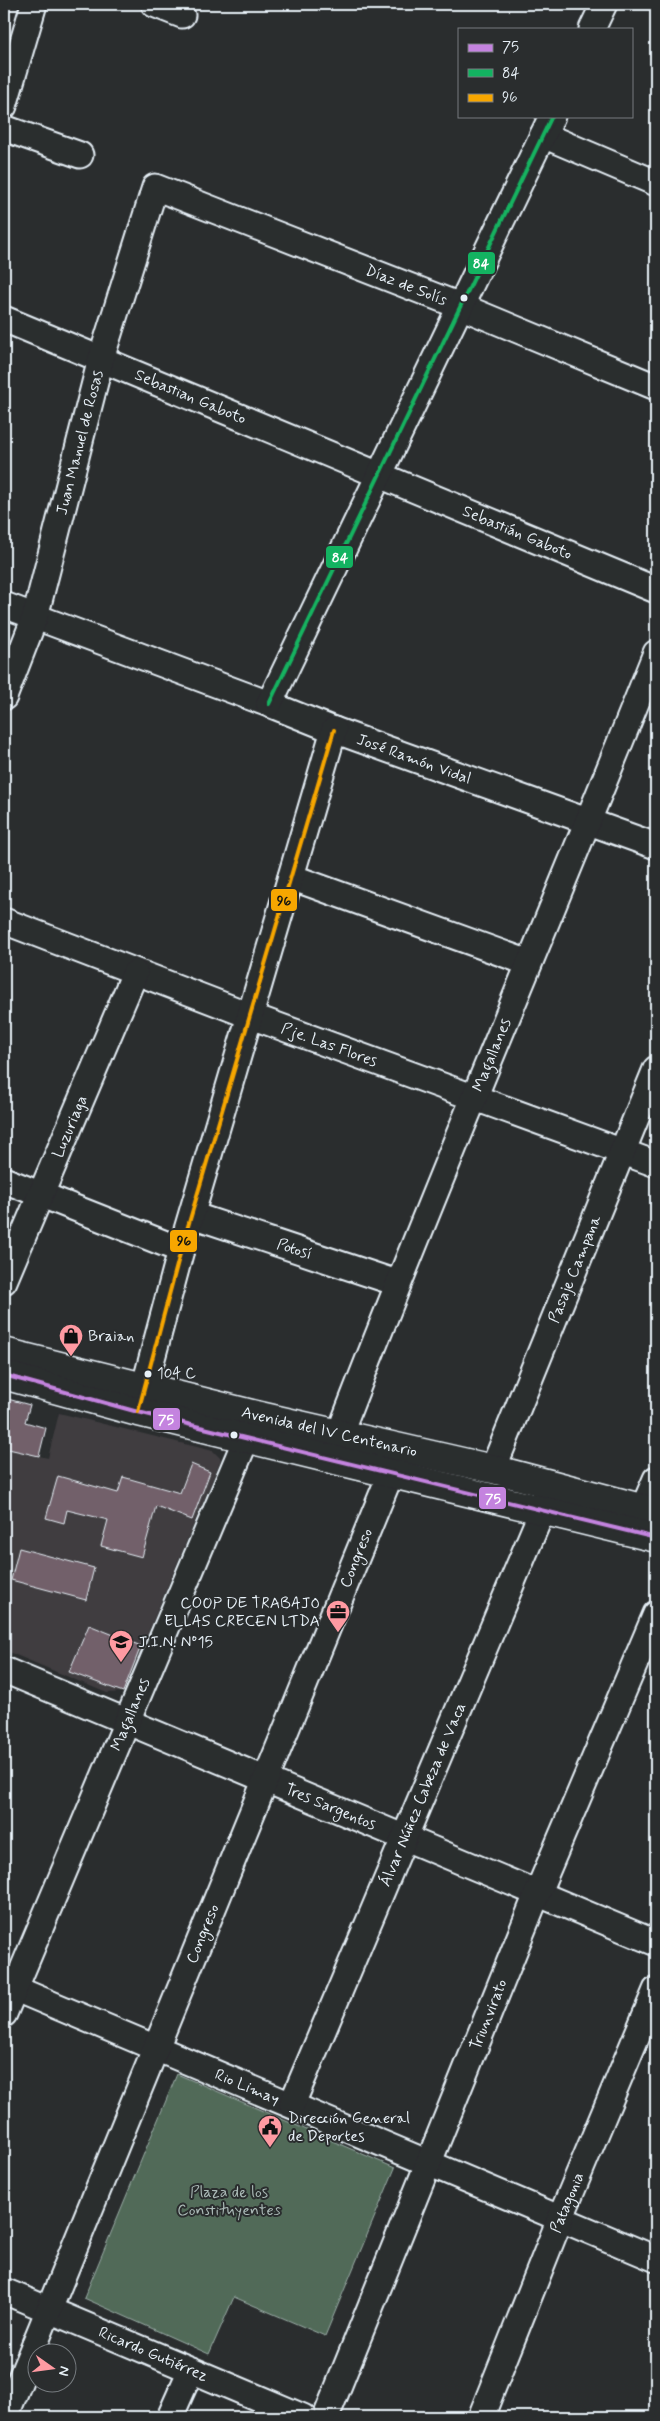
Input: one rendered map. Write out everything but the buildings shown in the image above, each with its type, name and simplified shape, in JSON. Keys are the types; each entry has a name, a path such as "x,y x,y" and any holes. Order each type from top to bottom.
{"main road":[{"name":"Avenida del IV Centenario","path":"4,1352 140,1400"},
{"name":"Avenida del IV Centenario","path":"4,1375 140,1400 393,1460 543,1508 650,1523"},
{"name":"Avenida del IV Centenario","path":"393,1460 493,1469 545,1482 650,1523"}],"street":[{"path":"4,106 34,4"},
{"path":"154,4 182,15"},
{"path":"592,28 604,4"},
{"path":"269,704 547,126 656,183"},
{"path":"4,128 80,155"},
{"name":"Díaz de Solís","path":"155,187 460,306 656,387"},
{"name":"Juan Manuel de Rosas","path":"4,697 34,617 101,359 155,187"},
{"name":"Sebastian Gaboto","path":"4,319 377,476"},
{"name":"Sebastián Gaboto","path":"377,476 656,590"},
{"name":"José Ramón Vidal","path":"4,605 334,730 656,846"},
{"name":"Magallanes","path":"336,1447 397,1283 589,821 656,653"},
{"path":"140,1400 181,1250 334,730"},
{"path":"290,877 529,963"},
{"name":"Pje. Las Flores","path":"4,921 135,973 656,1164"},
{"name":"Luzuriaga","path":"4,1281 39,1194 135,973"},
{"name":"Pasaje Campana","path":"493,1469 656,1069"},
{"path":"4,1180 181,1250"},
{"name":"Potosí","path":"192,1215 397,1283"},
{"name":"Magallanes","path":"4,2014 9,1986 126,1722 251,1427"},
{"name":"Congreso","path":"5,2417 266,1781 393,1460"},
{"path":"650,1523 656,1479"},
{"name":"Álvar Núñez Cabeza de Vaca","path":"292,2104 543,1508 545,1482"},
{"name":"Triunvirato","path":"326,2417 537,1894 656,1614"},
{"name":"Tres Sargentos","path":"4,1670 656,1943"},
{"name":"Rio Limay","path":"9,1986 656,2259"},
{"name":"Patagonia","path":"481,2417 560,2219 656,1990"},
{"name":"Ricardo Gutiérrez","path":"4,2291 303,2417"},
{"path":"170,2417 190,2370"}],"shaded area":[{"path":"59,1413 213,1451 221,1459 123,1692 107,1693 4,1650 4,1448 48,1458"}],"green space":[{"name":"Plaza de los Constituyentes","path":"177,2074 395,2168 325,2336 234,2297 209,2354 84,2298"}],"transit line":[{"name":"84","path":"269,704 551,118"},
{"name":"96","path":"138,1412 181,1250 334,730"},
{"name":"75","path":"4,1375 138,1412 656,1538"}],"place":[{"name":"Braian","path":"71,1357"},
{"name":"104 C","path":"148,1374"},
{"name":"COOP DE TRABAJO ELLAS CRECEN LTDA","path":"338,1633"},
{"name":"J.I.N. Nº15","path":"121,1663"},
{"name":"Dirección General de Deportes","path":"270,2148"}]}
